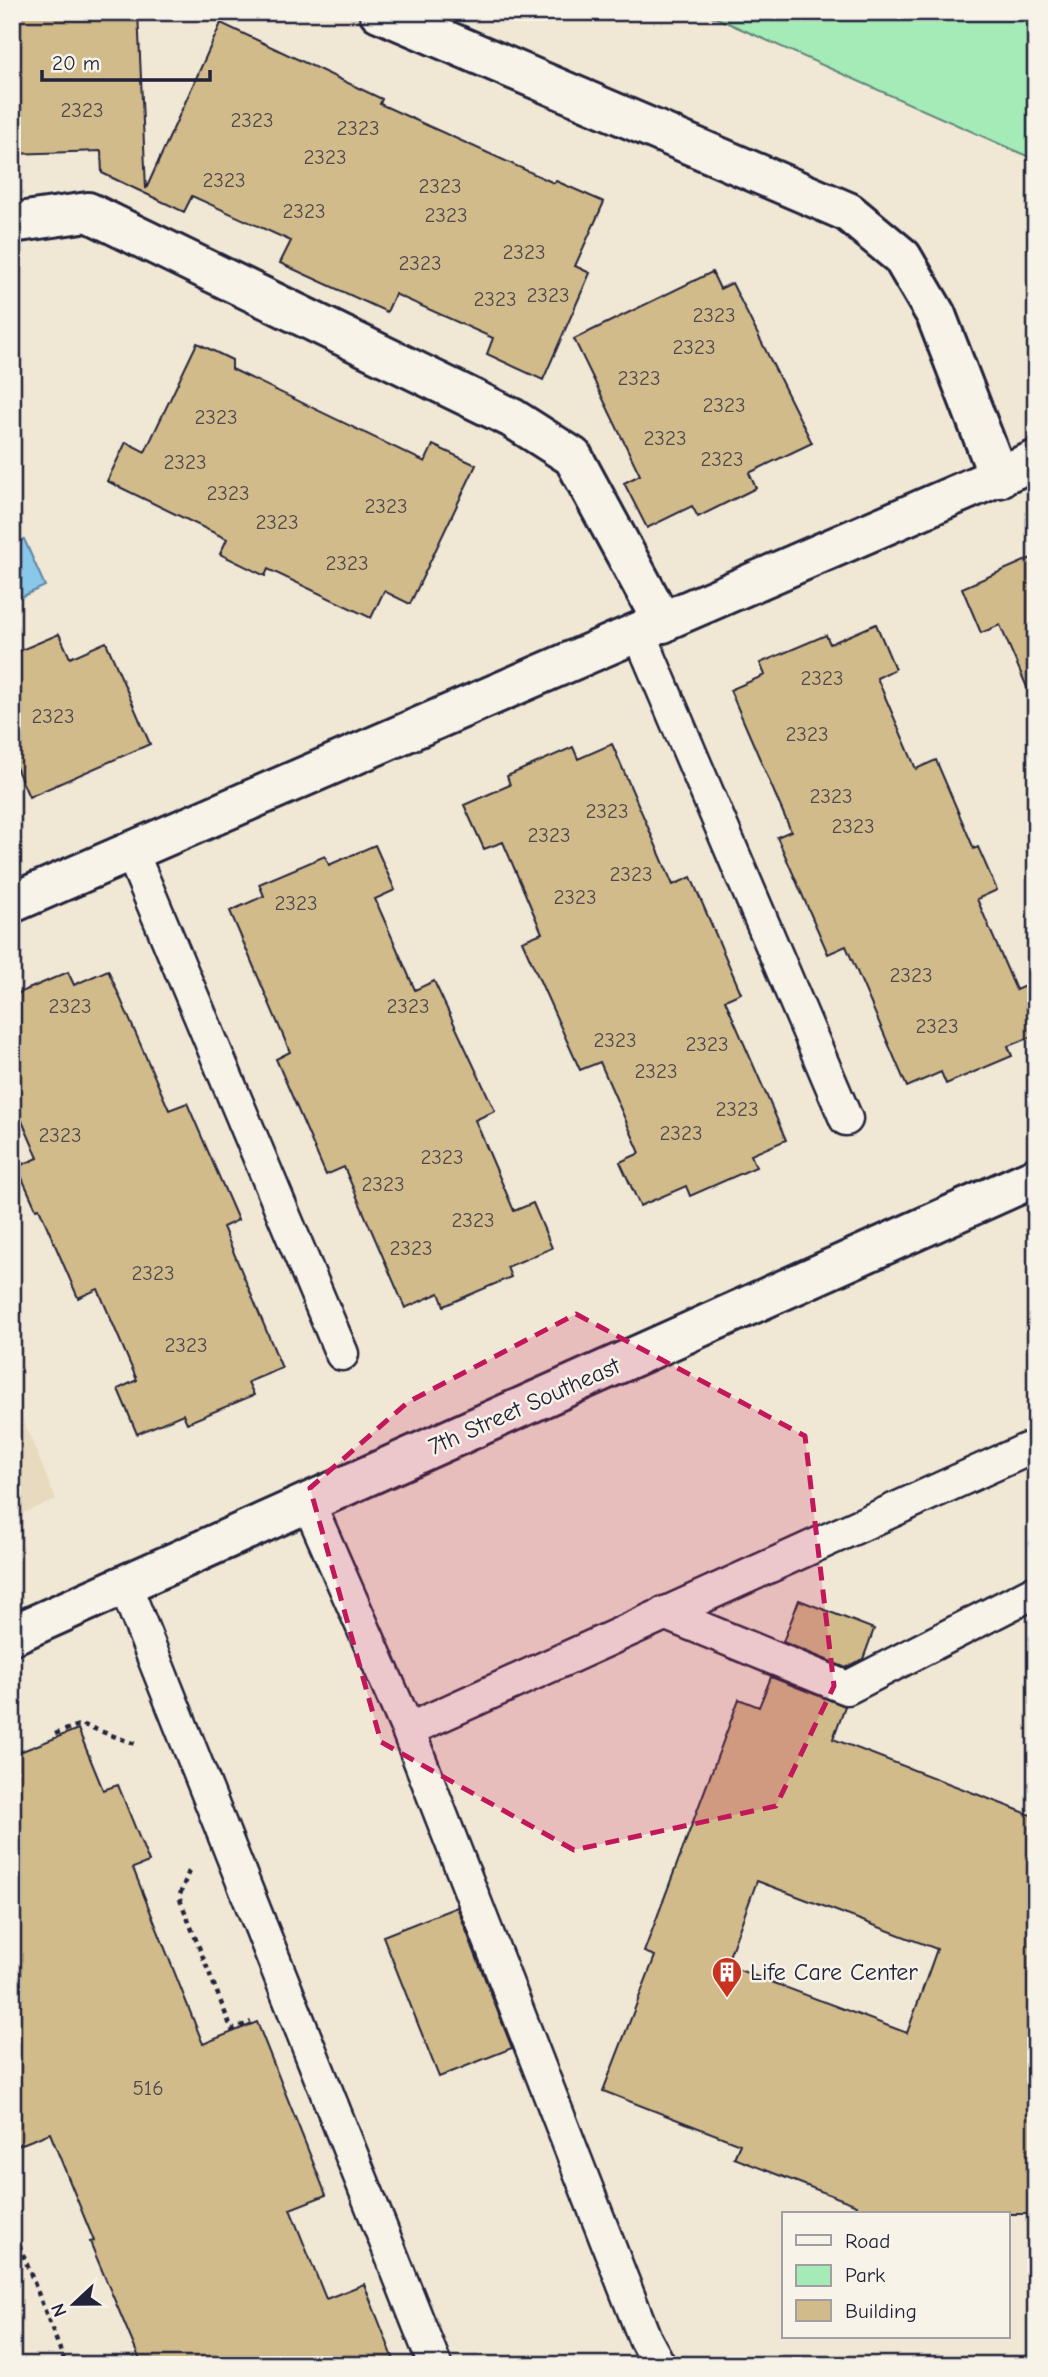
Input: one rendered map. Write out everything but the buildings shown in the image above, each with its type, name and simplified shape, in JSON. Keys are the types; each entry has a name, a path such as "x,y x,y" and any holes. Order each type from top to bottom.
{"street":[{"path":"379,12 848,212 902,257 936,315 999,478"},
{"path":"12,223 88,212 512,418 573,457 651,628"},
{"path":"12,903 1036,460"},
{"name":"7th Street Southeast","path":"12,1635 1036,1177"}],"lane":[{"path":"651,628 846,1119"},
{"path":"132,853 342,1354"},
{"path":"408,1730 1026,1450 1036,1454"},
{"path":"308,1503 408,1730 645,2339 660,2365"},
{"path":"125,1585 435,2365"},
{"path":"664,1613 847,1688 1036,1591"}],"path":[{"path":"55,1734 81,1724 140,1746"},
{"path":"12,2226 66,2365"},
{"path":"122,2365 136,2359"}],"highlighted area":[{"path":"576,1314 805,1436 834,1686 776,1806 574,1850 381,1742 310,1488 408,1402"}],"shaded area":[{"path":"12,1393 56,1500 12,1517"}],"green space":[{"path":"703,12 1036,12 1036,160"}],"water":[{"path":"24,539 45,586 12,601 12,544"}],"place":[{"name":"Life Care Center","path":"727,1999"}]}
